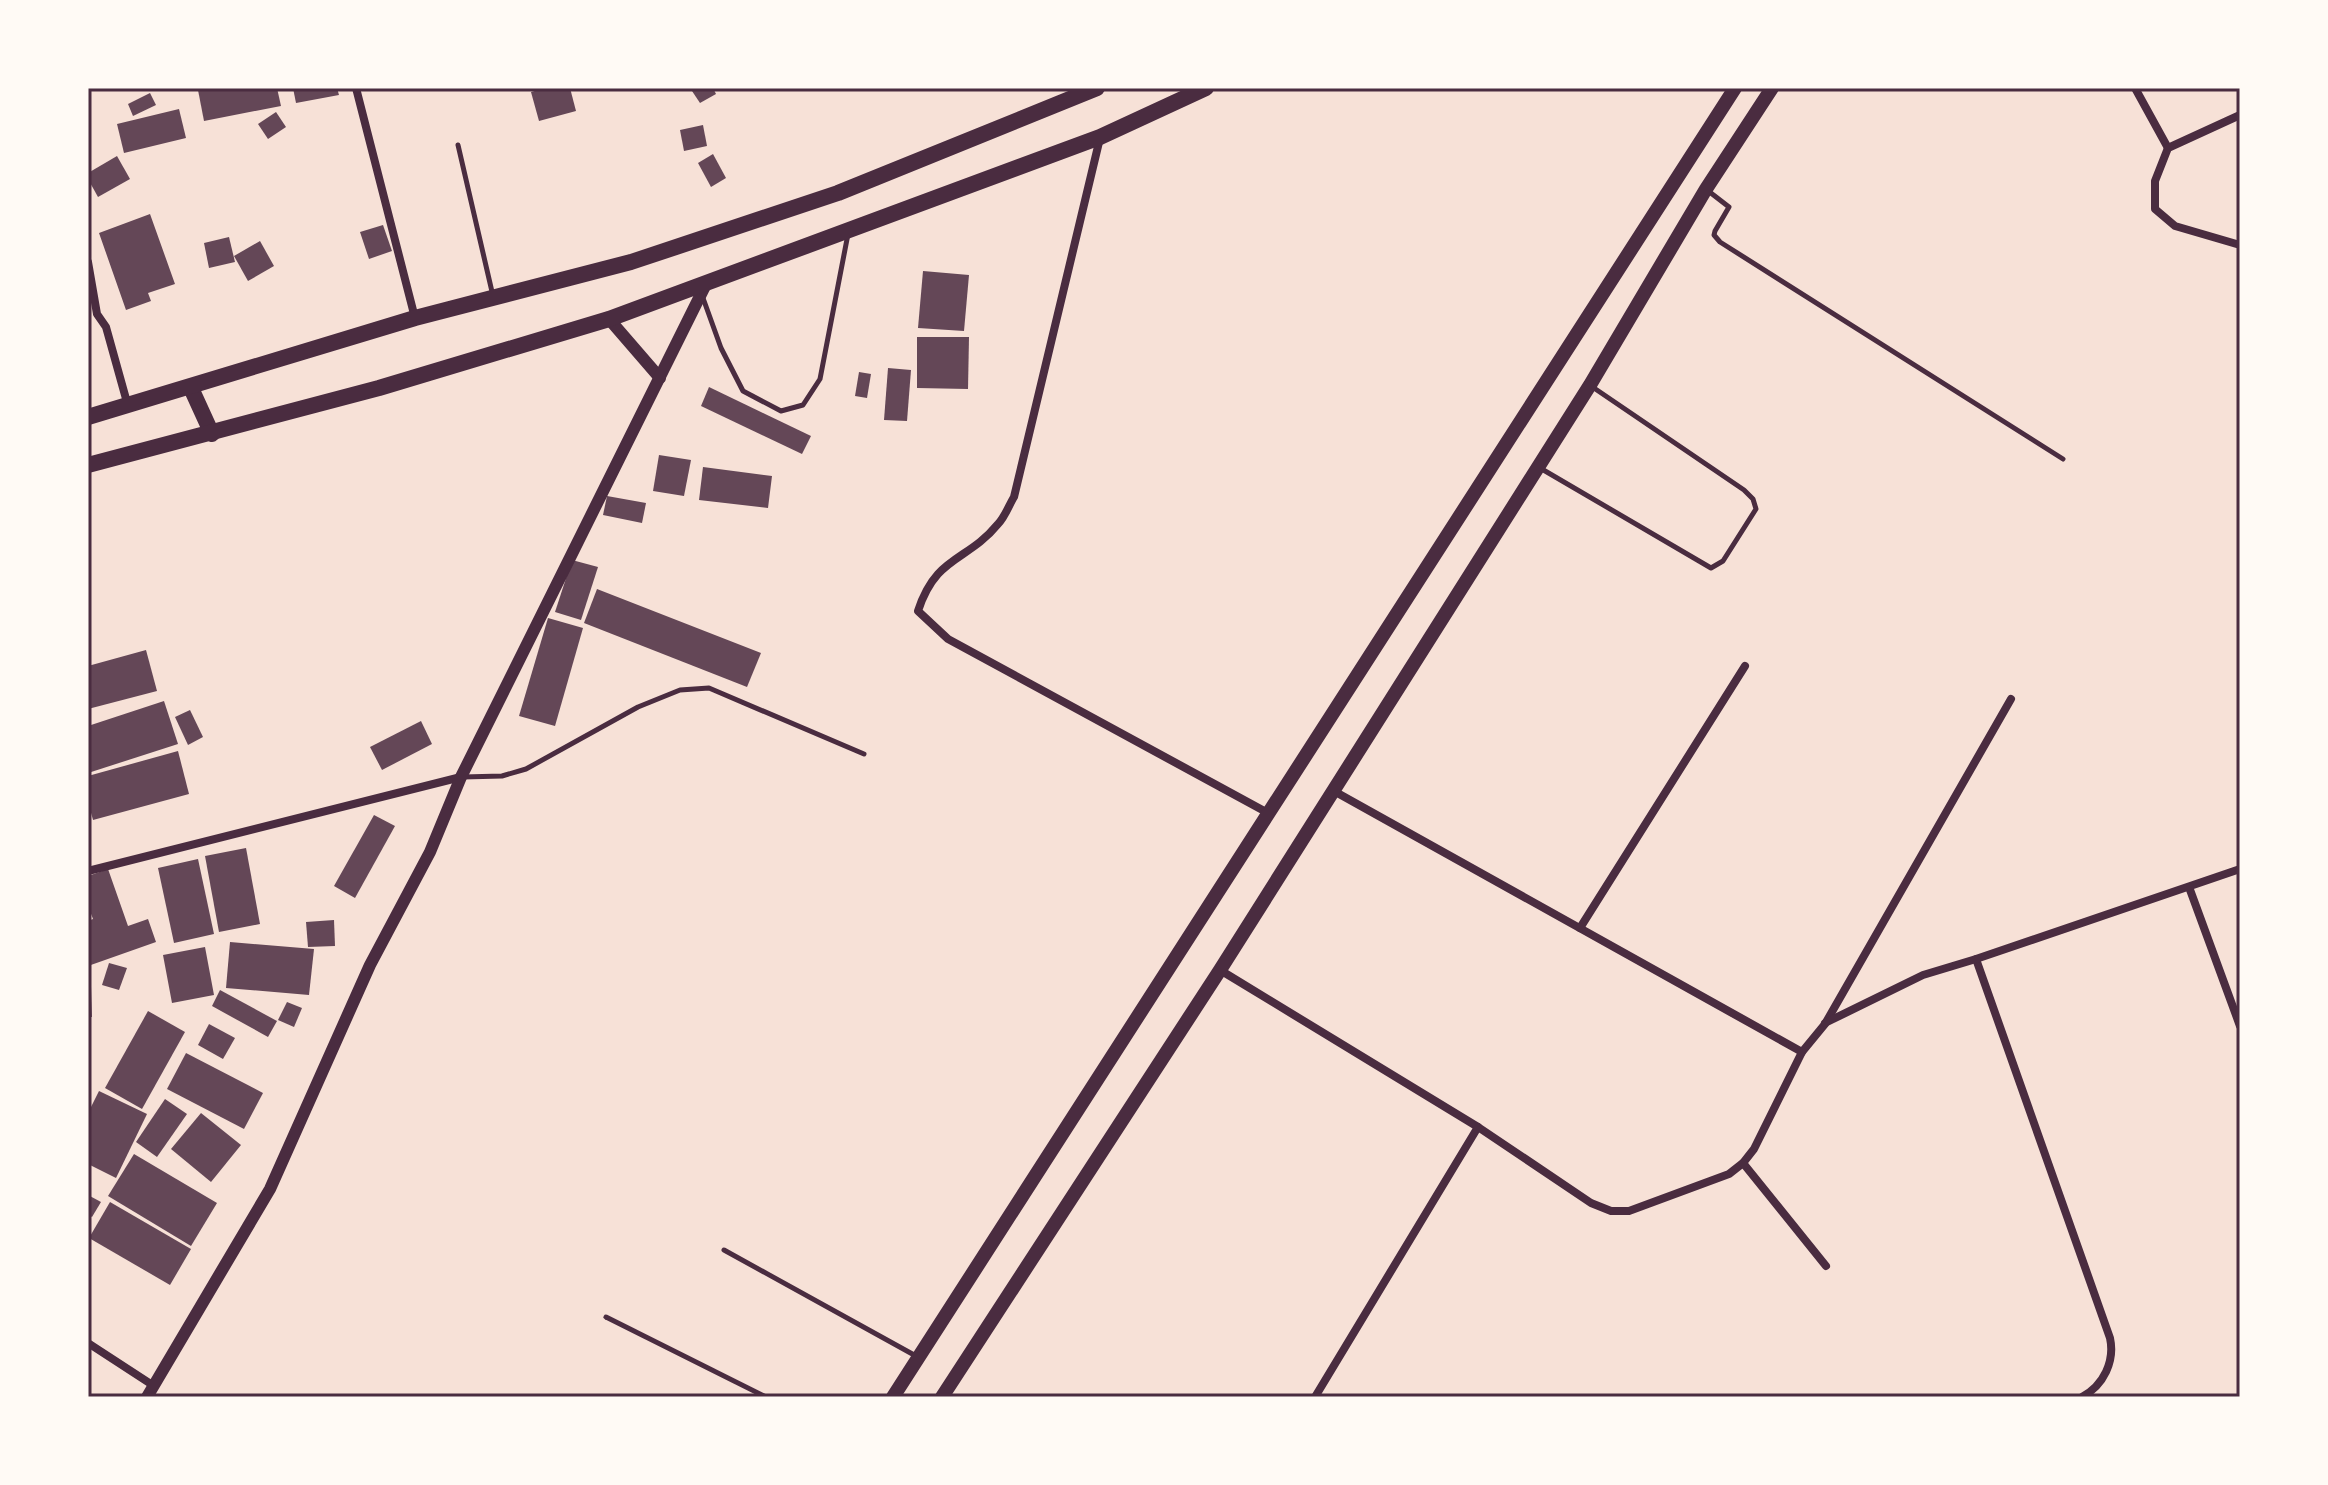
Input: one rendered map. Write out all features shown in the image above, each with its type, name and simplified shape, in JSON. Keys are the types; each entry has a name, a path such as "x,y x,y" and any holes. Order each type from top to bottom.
{"highway":[{"path":"88,417 415,318 631,262 838,193 1097,88"},
{"path":"88,465 379,388 704,288 1100,137 1206,88"},
{"path":"191,388 212,434"}],"main road":[{"path":"893,1397 1735,88"},
{"path":"948,1395 1590,385 1706,189 1772,88"}],"street":[{"path":"356,88 415,318"},
{"path":"2135,88 2168,148"},
{"path":"2240,115 2168,148 2155,181 2155,209 2175,226 2240,245"},
{"path":"1100,137 1014,497 999,524 944,566 925,589 918,611 948,639 1268,813"},
{"path":"88,262 97,314 106,327 128,406"},
{"path":"88,1343 151,1392 270,1189 370,965 430,852 461,777 704,288"},
{"path":"609,319 660,378"},
{"path":"1580,928 1745,666"},
{"path":"1220,970 1478,1127 1591,1203 1611,1211 1629,1211 1729,1174 1754,1149 1802,1052 1825,1024 2011,699"},
{"path":"88,871 461,777"},
{"path":"1332,790 1802,1052"},
{"path":"1825,1024 1923,975 2240,869"},
{"path":"2189,887 2240,1026"},
{"path":"1976,959 2110,1338 2113,1353 2106,1372 2091,1392 2082,1397"},
{"path":"1315,1397 1478,1127"},
{"path":"1743,1163 1826,1266"}],"lane":[{"path":"458,145 493,298"},
{"path":"1706,189 1729,207 1715,231 1714,235 1720,242 2063,459"},
{"path":"704,288 721,348 743,391 781,411 803,405 820,379 848,233"},
{"path":"1538,467 1711,568 1723,561 1756,509 1753,499 1744,490 1590,385"},
{"path":"461,777 502,776 526,769 638,707 680,690 709,688 864,754"},
{"path":"724,1250 917,1357"},
{"path":"606,1317 766,1397"}],"building":[{"path":"277,88 281,106 204,121 198,90"},
{"path":"293,88 337,88 339,95 296,103"},
{"path":"545,88 570,88 576,111 539,121 531,92"},
{"path":"696,88 713,88 716,94 700,103 692,91"},
{"path":"150,93 156,105 133,116 128,104"},
{"path":"179,109 186,138 124,153 117,124"},
{"path":"276,112 286,127 268,139 258,124"},
{"path":"703,125 707,146 684,151 680,130"},
{"path":"713,154 726,178 711,187 698,163"},
{"path":"117,156 130,179 98,197 88,173"},
{"path":"150,214 175,284 148,293 151,301 126,310 99,233"},
{"path":"383,225 392,251 369,259 360,232"},
{"path":"229,237 235,262 209,268 204,243"},
{"path":"260,241 274,266 248,281 234,256"},
{"path":"923,271 969,275 964,331 918,328"},
{"path":"917,337 969,337 968,389 917,388"},
{"path":"888,368 911,370 907,421 884,420"},
{"path":"859,372 871,374 867,398 855,396"},
{"path":"709,387 811,436 802,454 701,406"},
{"path":"659,455 691,460 684,496 653,491"},
{"path":"703,467 772,476 768,508 699,500"},
{"path":"607,496 646,503 642,523 603,515"},
{"path":"572,560 598,567 581,620 555,612"},
{"path":"597,589 761,653 747,687 584,623"},
{"path":"548,618 583,628 555,726 519,716"},
{"path":"146,650 157,691 88,709 88,666"},
{"path":"164,701 178,744 88,773 88,726"},
{"path":"190,710 203,737 188,745 175,717"},
{"path":"421,721 432,744 382,770 370,747"},
{"path":"178,751 189,794 93,820 88,802 88,776"},
{"path":"374,815 395,826 355,898 334,886"},
{"path":"246,848 260,924 219,932 205,856"},
{"path":"198,859 214,934 174,943 158,868"},
{"path":"108,869 128,926 148,919 156,942 88,966 88,921 93,919 88,906 88,876"},
{"path":"334,920 335,946 308,947 306,922"},
{"path":"230,942 314,949 309,995 226,988"},
{"path":"205,947 214,995 172,1003 163,955"},
{"path":"109,963 127,968 119,990 102,985"},
{"path":"88,987 91,987 92,1017 88,1017"},
{"path":"220,990 277,1021 268,1037 212,1006"},
{"path":"287,1002 302,1008 294,1027 278,1020"},
{"path":"148,1011 185,1032 142,1109 105,1088"},
{"path":"209,1024 235,1038 223,1059 198,1045"},
{"path":"186,1053 263,1093 244,1129 167,1089"},
{"path":"99,1091 147,1114 116,1178 88,1164 88,1113"},
{"path":"165,1099 187,1114 157,1157 136,1142"},
{"path":"201,1113 241,1145 211,1182 171,1149"},
{"path":"134,1154 217,1203 191,1246 108,1196"},
{"path":"88,1195 101,1202 92,1217 88,1215"},
{"path":"110,1202 191,1249 170,1285 89,1238"}]}
